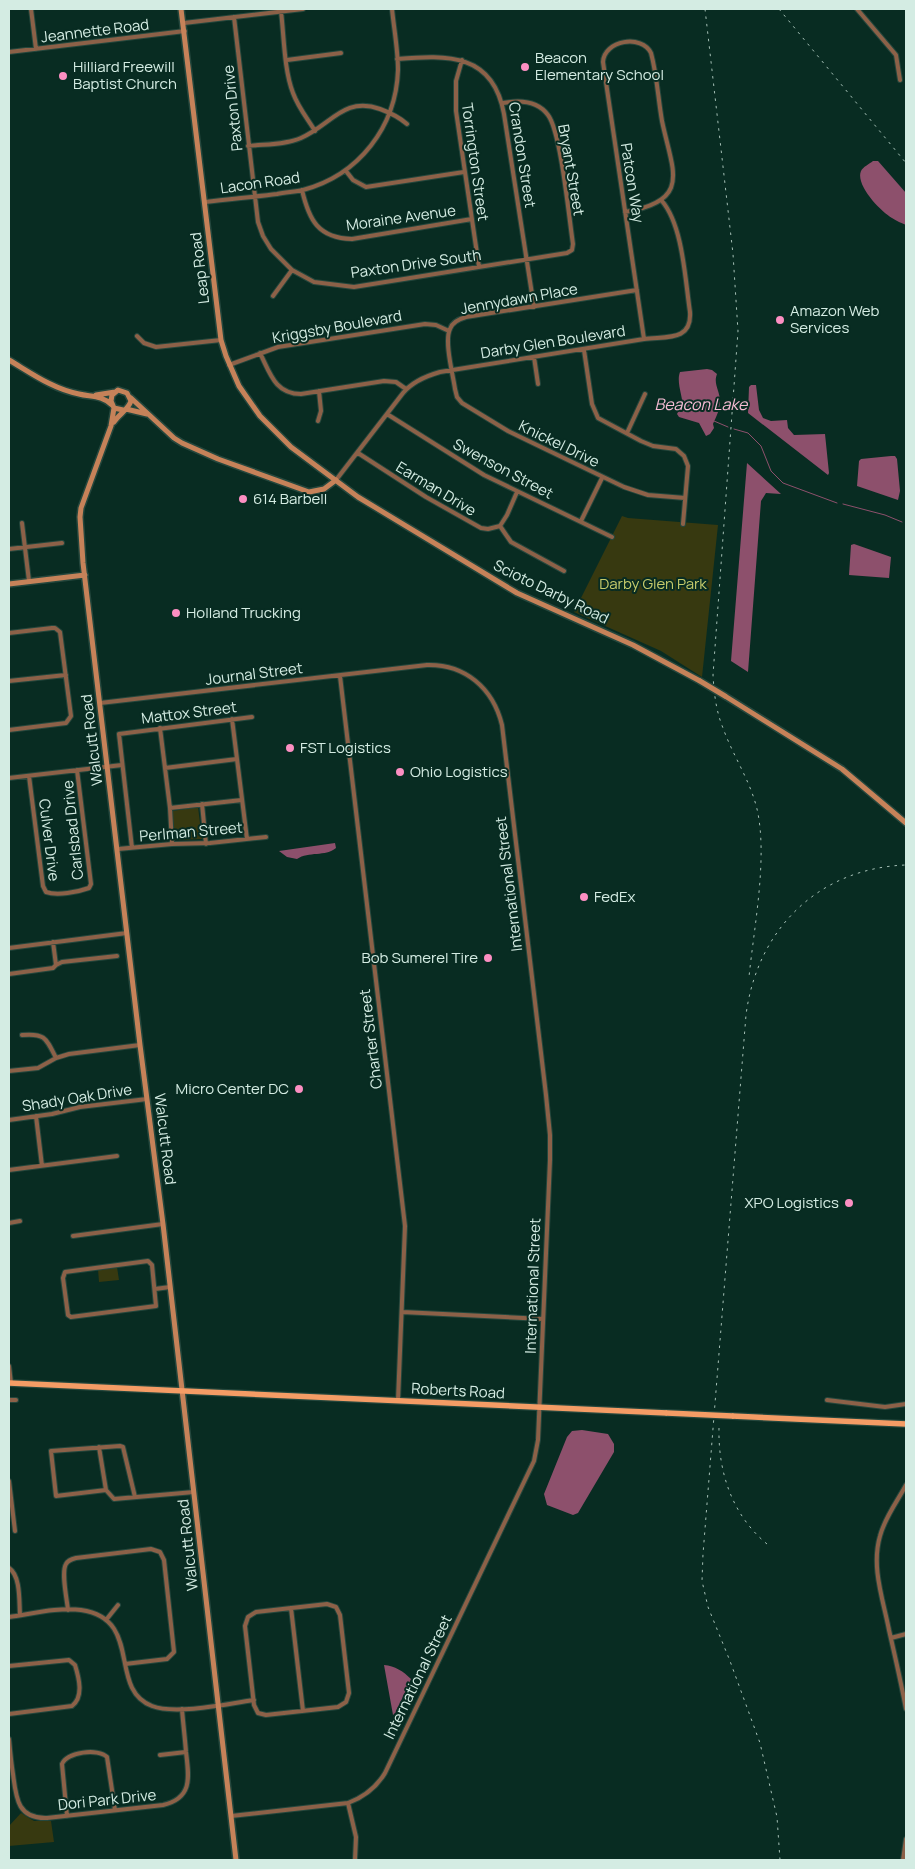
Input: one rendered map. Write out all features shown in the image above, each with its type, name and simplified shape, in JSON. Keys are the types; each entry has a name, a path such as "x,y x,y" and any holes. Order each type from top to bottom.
{"main road":[{"name":"Roberts Road","path":"10,1383 906,1424"}],"street":[{"path":"31,9 36,49"},
{"name":"Leap Road","path":"181,9 221,340 229,365 245,396 268,426 336,480"},
{"path":"184,23 303,9"},
{"name":"Lacon Road","path":"205,202 302,190 324,183 346,171 357,162 379,136 395,97 397,59 392,9"},
{"path":"859,9 896,55 900,80"},
{"path":"281,12 292,92 315,131"},
{"name":"Paxton Drive","path":"234,17 254,196"},
{"name":"Jeannette Road","path":"9,52 184,31"},
{"name":"Patcon Way","path":"644,339 603,62 607,50 614,45 642,43 652,53 660,110 671,152 674,173 672,185 662,201"},
{"path":"287,60 341,53"},
{"name":"Crandon Street","path":"397,59 433,56 462,60 487,75 496,87 502,104 534,307"},
{"name":"Torrington Street","path":"462,60 456,81 455,103 479,267"},
{"name":"Bryant Street","path":"502,104 520,101 530,103 544,110 552,120 573,244 572,250"},
{"path":"248,146 291,141 315,131 350,107 365,105 399,117 407,124"},
{"path":"346,171 357,184 366,187 464,172"},
{"name":"Moraine Avenue","path":"302,190 307,211 316,225 328,235 340,239 352,239 472,219"},
{"name":"Paxton Drive South","path":"254,196 258,222 263,236 276,255 292,270 314,282 354,287 567,253 572,250"},
{"path":"625,212 649,207 662,201"},
{"name":"Darby Glen Boulevard","path":"336,480 406,389 425,376 452,370 678,335 686,330 690,321 690,312 676,226 669,209 662,201"},
{"path":"273,296 292,270"},
{"name":"Jennydawn Place","path":"452,370 448,341 449,331 451,326 461,319 637,290"},
{"name":"Kriggsby Boulevard","path":"229,365 278,347 425,324 436,325 449,331"},
{"path":"137,336 144,343 156,347 221,340"},
{"path":"584,350 595,414 603,422 653,446 676,449 684,456 688,466 683,524"},
{"path":"260,353 275,383 288,393 319,392 384,381 396,382 406,389"},
{"path":"534,358 538,384"},
{"path":"9,360 53,386 72,393 107,400 113,406 124,410 150,415"},
{"name":"Knickel Drive","path":"452,370 457,397 462,403 508,431 602,478 642,494 685,498"},
{"path":"93,396 125,391 135,404 182,443 290,486 315,492 326,488 336,480"},
{"path":"113,406 111,398 115,392"},
{"path":"318,421 321,412 319,392"},
{"path":"627,433 646,394"},
{"path":"124,410 130,404 131,398"},
{"name":"Walcutt Road","path":"113,406 111,426 81,508 80,516 85,575 163,1224 236,1860"},
{"name":"Walcutt Road","path":"111,426 124,410"},
{"name":"Swenson Street","path":"387,414 476,470 612,537"},
{"name":"Earman Drive","path":"358,453 395,478 475,526 488,529 500,526"},
{"path":"581,521 602,478"},
{"name":"Scioto Darby Road","path":"336,480 364,500 517,593 633,645 725,696 842,769 906,823"},
{"path":"518,492 500,526 511,542 564,570"},
{"path":"22,523 29,581"},
{"path":"9,549 62,543"},
{"path":"9,584 85,575"},
{"path":"9,633 52,628 60,632 71,716 69,720 60,724 9,730"},
{"name":"International Street","path":"231,1816 348,1803 358,1799 374,1788 384,1773 530,1472 537,1447 550,1135 502,725 491,697 481,684 472,677 446,666 409,667"},
{"name":"Journal Street","path":"100,703 409,667"},
{"path":"9,681 66,675"},
{"name":"Charter Street","path":"340,676 404,1218 405,1235 398,1400"},
{"name":"Mattox Street","path":"122,765 118,734 252,717"},
{"path":"232,719 247,839"},
{"path":"160,728 170,808 172,844"},
{"path":"165,768 237,759"},
{"path":"9,778 122,765 132,848"},
{"name":"Carlsbad Drive","path":"77,770 91,880 89,888"},
{"name":"Culver Drive","path":"29,776 44,890 51,894 89,888"},
{"path":"170,808 242,800"},
{"path":"202,804 206,844"},
{"name":"Perlman Street","path":"118,849 172,844 206,844 266,837"},
{"path":"9,948 127,933"},
{"path":"53,942 56,965"},
{"path":"9,974 49,970 62,962 117,956"},
{"path":"22,1035 36,1034 44,1037 48,1040 56,1058"},
{"path":"9,1072 38,1068 56,1058 69,1054 140,1045"},
{"name":"Shady Oak Drive","path":"9,1120 80,1107 148,1099"},
{"path":"36,1116 42,1166"},
{"path":"9,1170 117,1156"},
{"path":"9,1223 20,1221"},
{"path":"73,1236 163,1224"},
{"path":"148,1261 152,1265 155,1289 156,1306 71,1317 67,1312 64,1273 148,1261"},
{"path":"155,1289 170,1287"},
{"path":"402,1312 543,1319"},
{"path":"9,1366 10,1383"},
{"path":"9,1400 16,1400"},
{"path":"827,1400 885,1407 906,1404"},
{"path":"100,1447 106,1490 111,1498 194,1492"},
{"path":"106,1490 56,1496 50,1451 123,1447 135,1497"},
{"path":"9,1481 11,1516 15,1531"},
{"path":"906,1486 886,1519 877,1551 877,1571 906,1708"},
{"path":"68,1610 64,1572 69,1560 150,1550 160,1552 164,1560 174,1652 167,1659 125,1664"},
{"path":"9,1568 16,1578 20,1616"},
{"path":"327,1604 336,1607 340,1615 349,1693 346,1702 338,1707 266,1715 258,1713 254,1700 245,1626 248,1617 256,1612 291,1608 327,1604"},
{"path":"106,1620 118,1605"},
{"path":"291,1608 303,1711"},
{"path":"9,1617 68,1610 88,1611 106,1620 119,1636 129,1684 141,1700 150,1706 161,1709 182,1709 254,1700"},
{"path":"891,1638 906,1634"},
{"path":"9,1666 69,1660 75,1665 77,1670 79,1693 77,1701 68,1707 9,1714"},
{"path":"160,1755 186,1752 182,1709"},
{"path":"9,1739 11,1776"},
{"path":"67,1816 62,1769 64,1760 72,1755 97,1752 105,1755 109,1763 115,1810"},
{"name":"Dori Park Drive","path":"11,1776 18,1803 25,1812 42,1818 163,1806 182,1796 189,1780 186,1752"},
{"path":"348,1803 356,1837 354,1860"},
{"path":"903,1860 906,1839"}],"green space":[{"name":"Darby Glen Park","path":"622,516 718,525 702,677 661,651 574,612"},
{"path":"198,807 202,839 175,840 172,811"},
{"path":"117,1267 119,1280 99,1282 98,1269"},
{"path":"21,1813 34,1821 51,1821 54,1842 9,1846 9,1826"}],"water":[{"path":"873,161 878,161 906,193 906,225 887,215 865,190 860,177 861,171"},
{"name":"Beacon Lake","path":"707,369 717,374 716,381 720,401 719,410 713,424 714,428 706,436 699,423 679,417 677,414 683,408 679,380 680,372"},
{"path":"756,385 759,410 763,418 771,421 787,420 788,428 794,435 825,434 828,475 748,413 749,387"},
{"path":"895,456 897,459 900,491 898,500 857,486 859,461 861,459"},
{"path":"747,463 781,494 766,493 761,501 748,672 731,661"},
{"path":"854,544 891,557 889,578 849,575 851,545"},
{"path":"335,843 336,848 332,851 307,855 297,859 287,857 279,851"},
{"path":"582,1430 608,1434 614,1444 614,1452 578,1513 573,1515 547,1505 544,1494 567,1437 572,1431"},
{"path":"384,1665 399,1669 411,1679 393,1715"}],"waterway":[{"path":"714,421 728,427"},
{"path":"734,429 748,433 761,446 771,471 783,483 837,503"},
{"path":"843,504 885,515 902,522"}],"railway":[{"path":"705,9 733,254 738,331 713,675 716,702 721,722 754,798 760,828 761,870 749,977"},
{"path":"779,9 906,163"},
{"path":"780,1860 777,1817 760,1743 708,1607 702,1581 746,1015 752,984 763,956 779,931 798,909 820,891 846,878 875,869 906,865"},
{"path":"719,1428 721,1461 730,1492 745,1520 767,1544"}],"place":[{"name":"Beacon Elementary School","path":"525,67"},
{"name":"Hilliard Freewill Baptist Church","path":"63,76"},
{"name":"Amazon Web Services","path":"780,320"},
{"name":"614 Barbell","path":"243,499"},
{"name":"Holland Trucking","path":"176,613"},
{"name":"FST Logistics","path":"290,748"},
{"name":"Ohio Logistics","path":"400,772"},
{"name":"FedEx","path":"584,897"},
{"name":"Bob Sumerel Tire","path":"488,958"},
{"name":"Micro Center DC","path":"299,1089"},
{"name":"XPO Logistics","path":"849,1203"}]}
